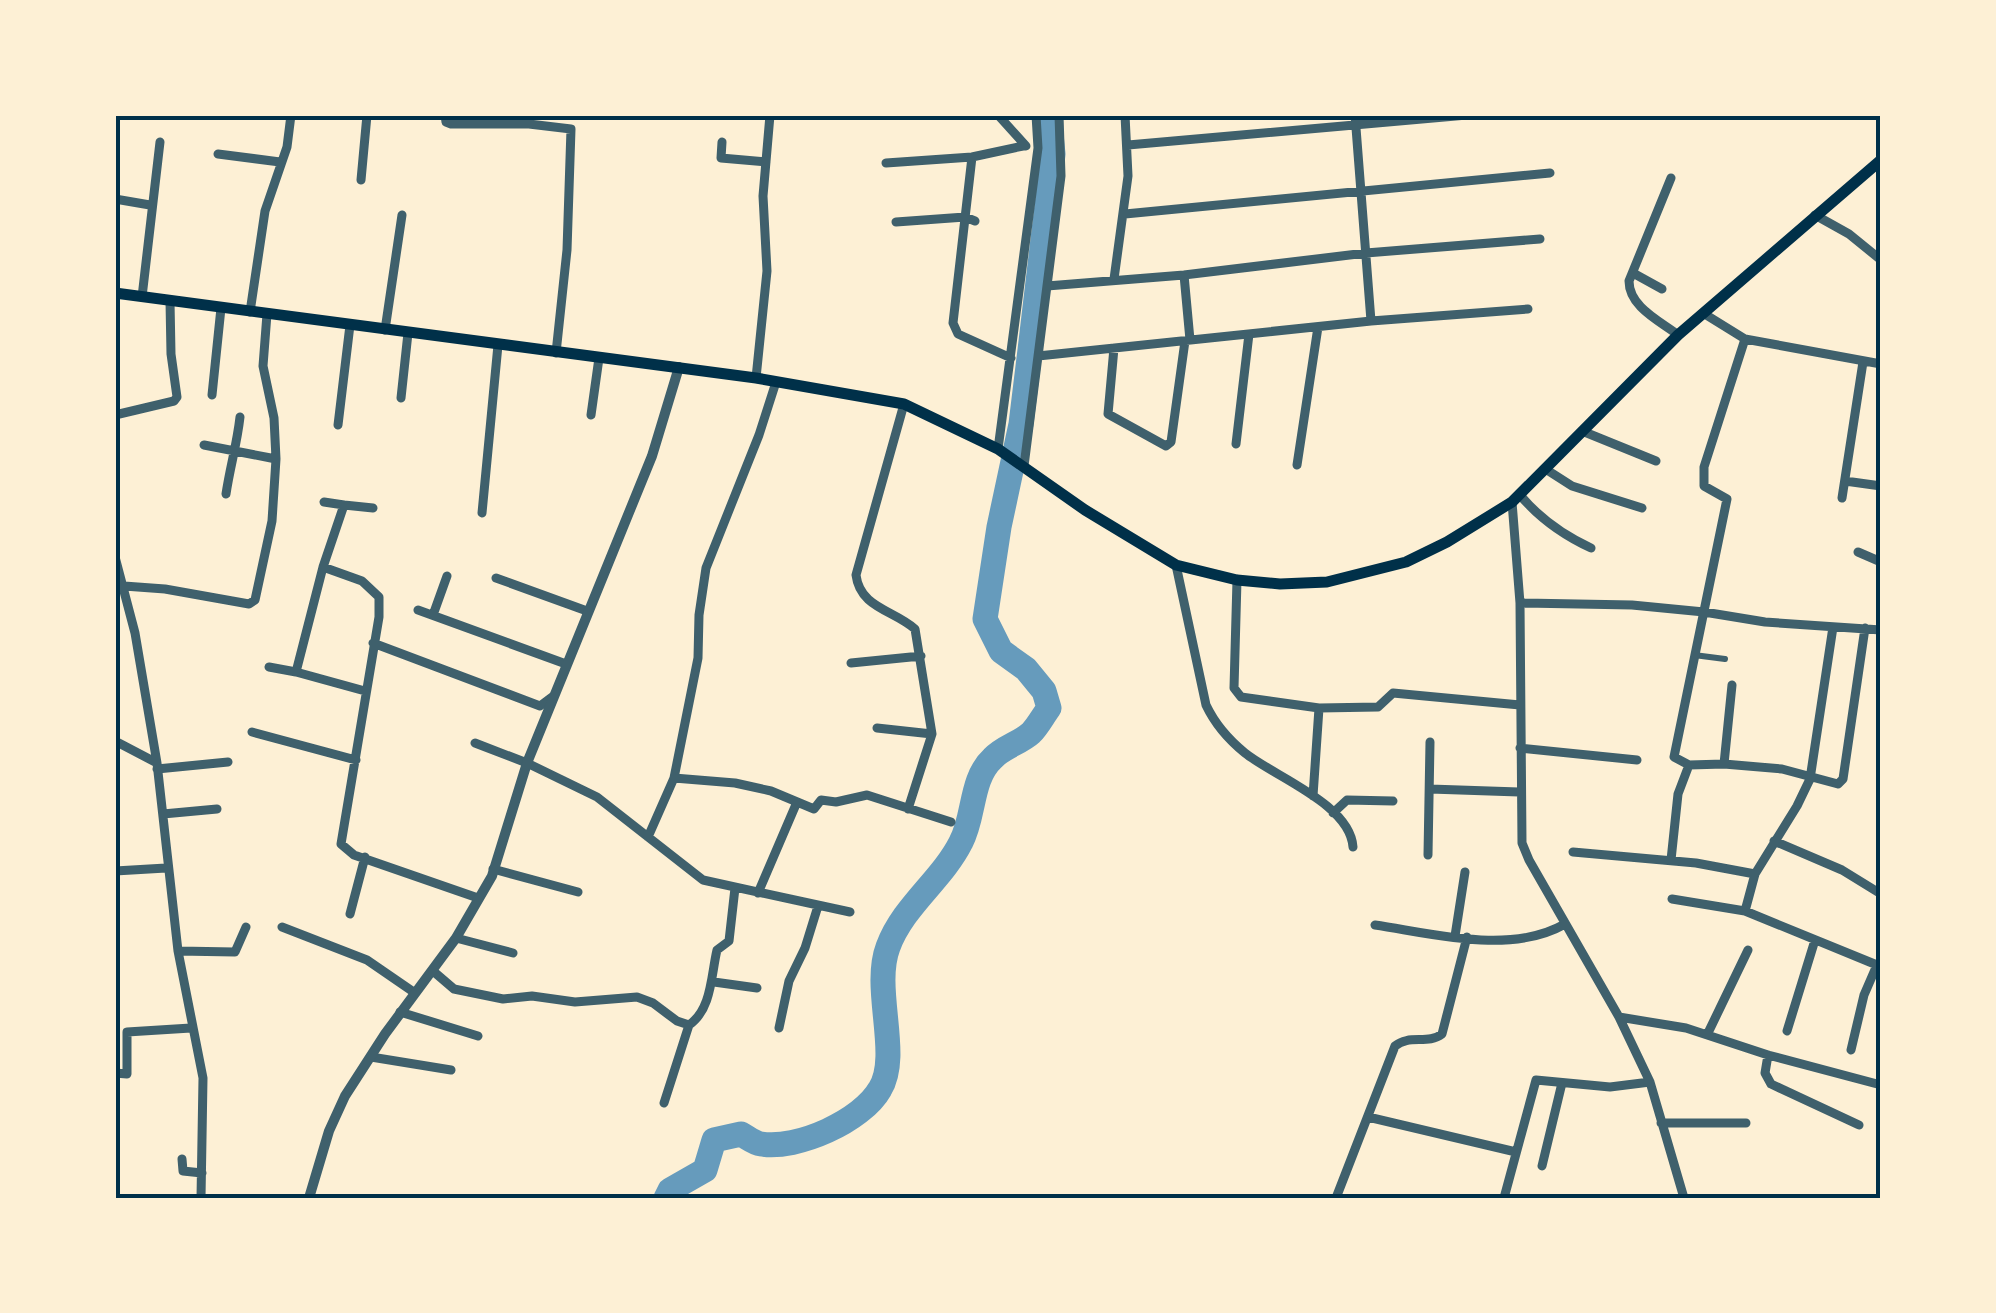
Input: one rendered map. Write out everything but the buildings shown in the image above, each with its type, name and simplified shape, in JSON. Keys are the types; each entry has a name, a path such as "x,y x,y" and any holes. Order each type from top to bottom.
{"main road":[{"path":"115,293 756,378 904,404 1002,452 1085,510 1176,565 1237,580 1280,584 1327,582 1386,569 1446,542 1516,498 1678,335 1880,163"}],"street":[{"path":"250,312 266,210 286,146 291,115"},
{"path":"361,180 368,115"},
{"path":"446,115 446,122 451,124 527,119 539,128 565,126 572,135 556,353"},
{"path":"756,378 767,272 763,196 770,115"},
{"path":"998,115 1022,146"},
{"path":"1002,452 1038,148 1036,115"},
{"path":"1022,465 1062,176 1060,115"},
{"path":"1114,279 1125,214 1128,145 1124,115"},
{"path":"1355,115 1371,321"},
{"path":"1128,145 1467,115"},
{"path":"142,297 160,142"},
{"path":"722,142 721,158 766,162"},
{"path":"886,163 972,157 1022,146 1038,148"},
{"path":"218,154 280,162"},
{"path":"972,157 970,219 954,328 976,344 1011,358"},
{"path":"1125,214 1550,173"},
{"path":"1671,178 1629,292 1678,335"},
{"path":"115,199 150,205"},
{"path":"385,330 402,215"},
{"path":"1815,215 1850,234 1881,260"},
{"path":"896,222 970,219"},
{"path":"1047,286 1540,239"},
{"path":"1633,273 1662,289"},
{"path":"1114,348 1108,414 1166,446 1172,442 1187,340 1184,275"},
{"path":"115,415 174,401 177,397 170,301"},
{"path":"212,395 221,308"},
{"path":"1038,356 1371,321 1528,309"},
{"path":"1703,313 1745,340 1881,364"},
{"path":"124,586 249,604 255,600 272,521 276,459 274,418 262,366 267,314"},
{"path":"338,425 350,325"},
{"path":"1297,464 1318,327"},
{"path":"401,398 408,333"},
{"path":"1236,444 1249,334"},
{"path":"1745,340 1704,467 1704,486 1727,499 1674,757 1689,765 1782,770 1834,784 1843,779 1865,628"},
{"path":"482,513 498,345"},
{"path":"591,415 599,358"},
{"path":"1842,498 1863,362"},
{"path":"309,1198 328,1131 346,1096 400,1012 456,938 493,869 526,762 652,456 679,368"},
{"path":"648,836 674,778 698,658 706,568 776,382"},
{"path":"904,404 856,576 866,599 915,629 932,734 908,810"},
{"path":"226,494 240,417"},
{"path":"1582,431 1656,461"},
{"path":"204,445 276,459"},
{"path":"1547,470 1572,486 1642,508"},
{"path":"1845,480 1881,486"},
{"path":"1516,498 1567,537 1591,548"},
{"path":"1516,498 1522,843 1619,1017 1650,1082 1684,1198"},
{"path":"324,502 373,508"},
{"path":"296,672 323,567 344,505"},
{"path":"1858,552 1881,562"},
{"path":"115,557 124,586 157,766 178,951 203,1078 201,1198"},
{"path":"1176,565 1206,706 1212,718 1242,751 1333,813 1351,832 1354,847"},
{"path":"323,567 362,581 380,597 380,617 342,844 347,851 478,898"},
{"path":"433,615 447,576"},
{"path":"496,578 587,611"},
{"path":"1237,580 1236,694 1241,698 1319,708 1371,708 1396,694 1520,706"},
{"path":"1520,603 1632,605 1766,622 1881,630"},
{"path":"418,610 566,664"},
{"path":"1745,911 1755,874 1810,779 1833,627"},
{"path":"373,643 540,706 552,697"},
{"path":"851,663 921,656"},
{"path":"1694,656 1725,659"},
{"path":"270,667 365,691"},
{"path":"1724,764 1732,685"},
{"path":"1313,796 1319,708"},
{"path":"877,728 932,734"},
{"path":"252,732 356,760"},
{"path":"115,742 157,766 228,762"},
{"path":"1428,855 1430,742"},
{"path":"475,743 526,762 597,797 702,880 850,912"},
{"path":"1520,748 1636,760"},
{"path":"1671,860 1678,794 1689,765"},
{"path":"674,778 735,782 814,809 821,800 836,802 867,796 951,822"},
{"path":"1430,789 1520,792"},
{"path":"1333,813 1347,800 1393,801"},
{"path":"758,893 798,802"},
{"path":"162,814 217,809"},
{"path":"1774,841 1842,870 1881,894"},
{"path":"1573,852 1671,860 1755,874"},
{"path":"350,914 365,857"},
{"path":"115,870 166,868"},
{"path":"493,869 578,892"},
{"path":"1455,936 1466,872"},
{"path":"664,1103 689,1025 698,1018 714,982 716,953 729,942 735,888"},
{"path":"1672,899 1745,911 1876,965 1864,995 1851,1050"},
{"path":"779,1028 790,981 818,906"},
{"path":"1375,925 1512,942 1566,924"},
{"path":"178,951 234,952 246,927"},
{"path":"282,927 367,960 414,992"},
{"path":"1336,1198 1395,1046 1406,1040 1442,1034 1466,937"},
{"path":"456,938 513,953"},
{"path":"1787,1031 1815,940"},
{"path":"1707,1035 1748,950"},
{"path":"433,971 454,989 503,999 532,996 575,1002 637,997 689,1025"},
{"path":"714,982 757,988"},
{"path":"400,1012 478,1036"},
{"path":"1619,1017 1666,1024 1768,1056 1881,1084"},
{"path":"115,1073 127,1074 127,1032 191,1028"},
{"path":"1768,1056 1765,1073 1771,1084 1858,1125"},
{"path":"371,1057 451,1070"},
{"path":"1504,1198 1533,1084 1539,1079 1610,1087 1650,1082"},
{"path":"1542,1166 1562,1083"},
{"path":"1368,1117 1516,1152"},
{"path":"1661,1123 1746,1123"},
{"path":"182,1158 184,1171 202,1174"}],"waterway":[{"path":"666,1198 670,1190 705,1170 714,1140 741,1134 761,1144 776,1145 810,1138 844,1122 871,1101 886,1075 888,1058 883,982 888,947 961,842 976,787 986,767 997,754 1031,733 1049,708 1044,691 1026,669 1001,651 985,619 1021,424 1053,154 1049,115"}]}
